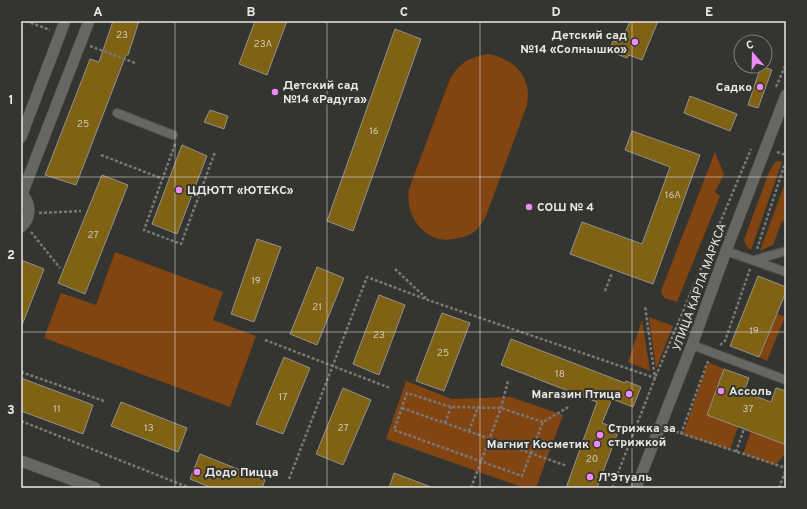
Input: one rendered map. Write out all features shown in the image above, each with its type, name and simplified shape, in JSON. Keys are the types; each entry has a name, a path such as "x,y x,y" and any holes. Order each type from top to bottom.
{"street":[{"path":"21,137 65,21"},
{"path":"22,225 29,214 28,203 21,194 89,21"},
{"name":"УЛИЦА КАРЛА МАРКСА","path":"636,488 786,95"},
{"path":"21,461 95,488"}],"lane":[{"path":"117,113 174,135"},
{"path":"726,251 786,272"},
{"path":"754,260 786,251"},
{"path":"692,344 786,380"}],"path":[{"path":"26,21 60,34"},
{"path":"81,42 135,63"},
{"path":"774,93 786,64"},
{"path":"176,144 144,230 181,244 216,152"},
{"path":"612,488 654,378 752,145"},
{"path":"101,155 163,179"},
{"path":"682,434 711,352 725,341 754,260 786,160"},
{"path":"29,214 80,211"},
{"path":"22,225 60,268"},
{"path":"395,269 428,300"},
{"path":"605,291 612,273"},
{"path":"289,479 367,277 428,300 654,378"},
{"path":"645,306 654,378"},
{"path":"266,340 390,388"},
{"path":"21,372 104,401"},
{"path":"471,488 501,408 508,381"},
{"path":"757,397 760,388"},
{"path":"543,422 501,408 451,407 407,393 394,430 522,476 543,422 570,406"},
{"path":"445,423 451,407"},
{"path":"469,431 478,407"},
{"path":"402,408 567,466"},
{"path":"21,421 190,488"},
{"path":"669,429 786,469 779,488"},
{"path":"736,452 744,429"}],"shaded area":[{"path":"489,54 507,61 520,71 527,86 527,105 486,216 482,222 475,231 461,238 447,240 437,238 420,228 414,220 408,200 409,189 450,79 458,68 466,61"},
{"path":"715,152 724,174 715,192 720,196 677,302 664,298 661,291"},
{"path":"775,162 782,162 751,250 747,247 744,240 769,172"},
{"path":"786,180 786,222 782,221 773,245 760,251"},
{"path":"115,252 223,292 213,320 256,336 230,407 44,338 61,293 96,305"},
{"path":"777,314 785,317 767,361 759,357"},
{"path":"649,317 673,326 656,369"},
{"path":"642,320 650,371 628,362"},
{"path":"708,362 724,369 738,427 730,450 683,435"},
{"path":"406,381 452,399 511,397 563,415 536,488 524,488 386,439"},
{"path":"751,431 784,443 786,438 786,453 775,465 743,454"}],"building":[{"path":"113,21 139,21 128,55 126,55 76,185 45,175 90,59 99,62"},
{"path":"255,21 287,21 267,75 239,64"},
{"name":"Детский сад №14 «Солнышко»","path":"630,21 658,21 642,60 629,55 627,58 609,51 613,41 621,43"},
{"path":"395,29 421,39 353,231 327,221"},
{"name":"Садко","path":"758,74 771,74 758,108 748,105"},
{"path":"690,96 737,114 730,131 684,113"},
{"path":"210,110 228,116 224,129 204,122"},
{"path":"632,131 700,155 653,284 570,254 582,222 642,244 670,167 625,150"},
{"name":"ЦДЮТТ «ЮТЕКС»","path":"182,145 207,156 177,234 152,224"},
{"path":"102,175 128,185 85,294 58,283"},
{"path":"257,239 281,247 254,322 231,314"},
{"path":"21,260 44,269 22,325 21,325"},
{"path":"317,267 344,278 317,345 290,334"},
{"path":"758,276 786,287 786,292 759,357 730,346"},
{"path":"379,295 405,305 379,375 353,364"},
{"path":"442,313 470,323 444,391 416,381"},
{"path":"511,339 625,383 626,381 641,387 633,407 612,399 602,423 619,429 597,488 566,488 597,402 501,365"},
{"path":"284,357 310,368 283,434 256,424"},
{"path":"724,369 749,378 744,392 771,402 776,388 786,391 786,437 784,444 707,415"},
{"path":"21,378 93,405 83,434 21,411"},
{"path":"343,388 371,400 343,465 316,454"},
{"path":"121,402 187,428 178,452 111,426"},
{"path":"200,454 265,480 262,488 212,488 190,479"},
{"path":"394,473 431,487 389,488"}],"place":[{"name":"Детский сад №14 «Солнышко»","path":"635,42"},
{"name":"Садко","path":"760,87"},
{"name":"Детский сад №14 «Радуга»","path":"275,92"},
{"name":"ЦДЮТТ «ЮТЕКС»","path":"179,190"},
{"name":"СОШ № 4","path":"529,207"},
{"name":"Ассоль","path":"721,391"},
{"name":"Магазин Птица","path":"629,394"},
{"name":"Стрижка за стрижкой","path":"600,435"},
{"name":"Магнит Косметик","path":"597,444"},
{"name":"Додо Пицца","path":"197,472"},
{"name":"Л'Этуаль","path":"590,477"}]}
